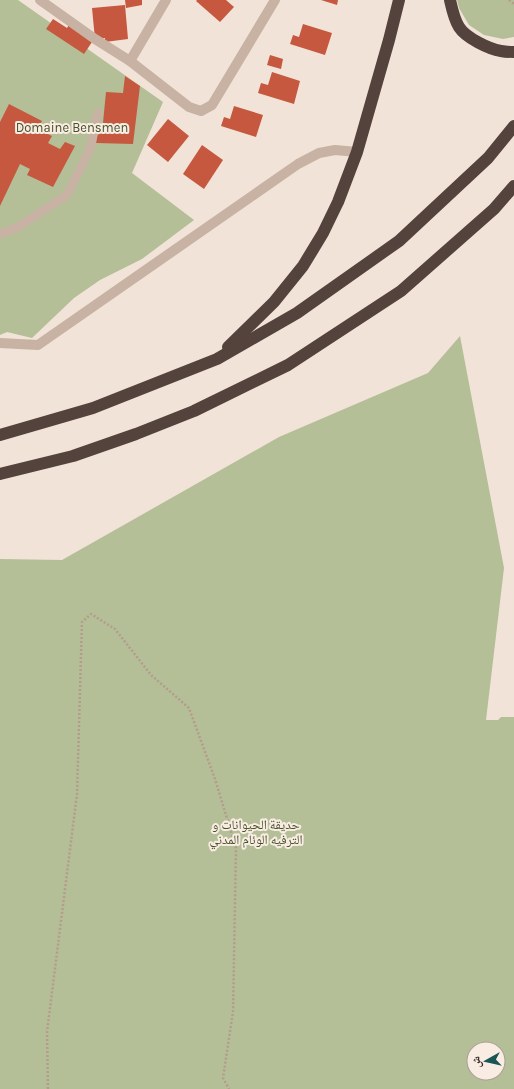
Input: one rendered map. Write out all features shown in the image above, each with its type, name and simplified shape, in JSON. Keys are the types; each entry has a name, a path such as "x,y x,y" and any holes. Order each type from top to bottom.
{"highway":[{"path":"217,359 274,302 303,266 323,233 338,202 357,152 399,0"},
{"path":"450,0 459,27 468,36 485,46 500,51 514,52"},
{"path":"0,435 92,408 217,359 297,313 399,241 488,158 514,126"},
{"path":"0,474 73,456 136,434 194,410 288,365 401,291 494,209 514,186"}],"street":[{"path":"40,0 95,39 130,61 189,107 200,111 212,105 275,0"},
{"path":"130,61 166,0"},
{"path":"0,343 38,344 298,164 319,153 335,150 357,152"}],"lane":[{"path":"0,234 18,227 67,195 90,149 98,113"}],"path":[{"path":"509,0 514,4"},
{"path":"48,1089 47,1032 76,794 82,622 91,614 115,629 151,676 189,708 215,779 236,848 233,1012 223,1078 229,1089"}],"green space":[{"name":"Domaine Bensmen","path":"0,0 18,0 163,102 132,173 194,220 142,259 100,280 74,298 32,338 7,332 0,335"},
{"path":"457,0 514,0 514,37 503,39 484,35 469,25 459,8"},
{"name":"حديقة الحيوانات و الترفيه الوئام المدني","path":"460,336 504,568 486,720 498,720 501,717 514,717 514,1089 0,1089 0,559 62,560 279,437 428,373"}],"building":[{"path":"125,0 142,0 142,5 126,8"},
{"path":"226,0 234,7 220,22 196,1"},
{"path":"321,0 338,0 337,5"},
{"path":"125,5 128,39 105,42 105,38 95,39 92,8"},
{"path":"53,19 67,28 70,23 94,39 84,54 46,29"},
{"path":"303,24 332,33 325,55 290,44 293,35 299,37"},
{"path":"270,55 283,59 281,69 267,65"},
{"path":"272,72 300,81 294,104 258,93 261,83 268,85"},
{"path":"125,76 140,86 133,144 96,143 97,135 102,133 106,92 123,93"},
{"path":"9,104 42,121 38,129 52,136 48,143 60,149 65,142 75,146 53,187 27,175 30,169 20,164 0,206 0,122"},
{"path":"234,106 263,115 256,137 221,126 224,117 230,119"},
{"path":"168,119 189,136 168,162 147,145"},
{"path":"202,145 223,160 204,189 183,174"}]}
